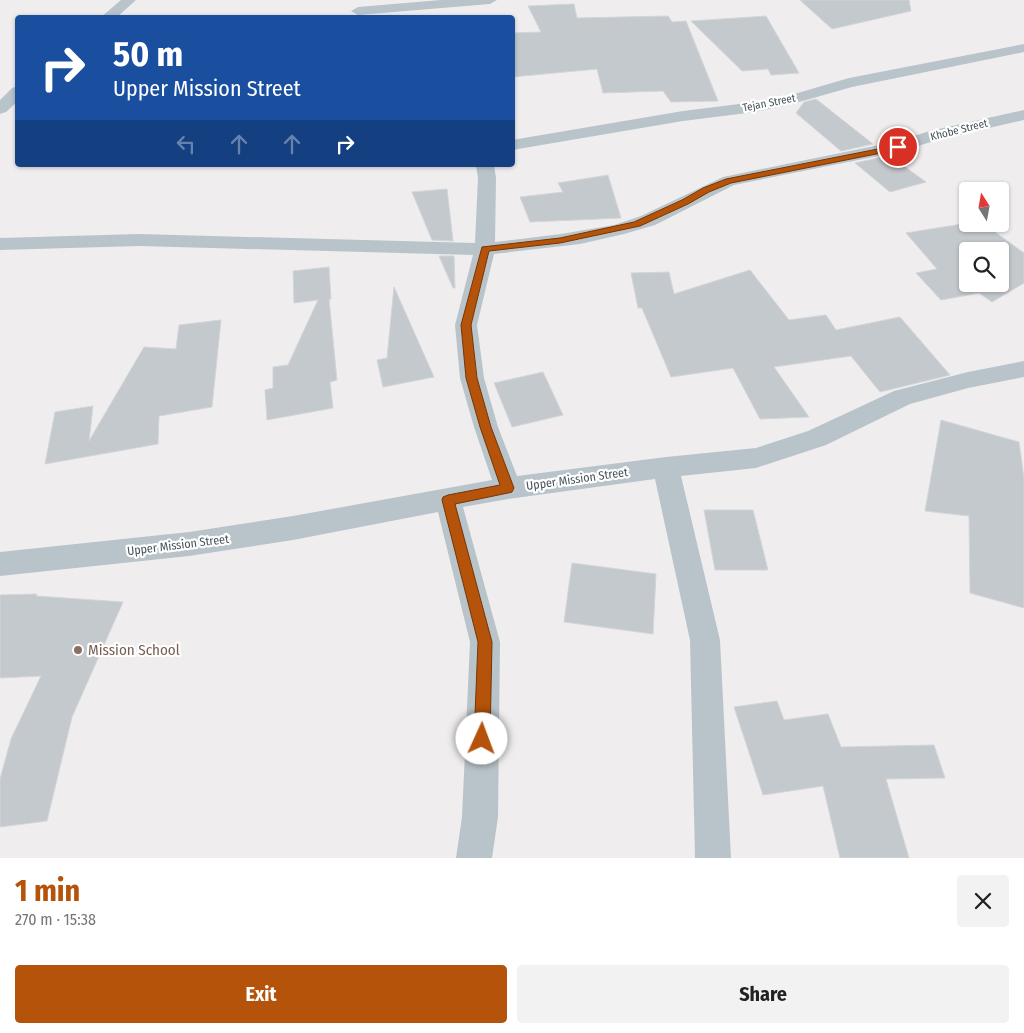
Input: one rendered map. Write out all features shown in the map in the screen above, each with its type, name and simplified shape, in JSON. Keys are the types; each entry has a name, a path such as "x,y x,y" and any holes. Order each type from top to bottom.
{"street":[{"path":"111,15 129,0"},
{"path":"359,9 490,0"},
{"name":"Tejan Street","path":"515,144 778,102 849,83 1024,48"},
{"path":"0,109 15,94"},
{"name":"Khobe Street","path":"0,244 139,240 226,240 485,249 560,240 637,224 706,190 729,181 898,147 944,133 1024,115"},
{"path":"485,167 487,178 485,249 466,325 472,378 486,427 508,488"},
{"name":"Upper Mission Street","path":"0,564 189,544 508,488 666,467 756,458 817,438 903,397 968,380 1024,369"},
{"path":"666,467 705,640 713,858"},
{"path":"448,500 485,642 480,817 474,858"}],"building":[{"path":"800,0 909,0 911,11 832,29"},
{"path":"574,4 577,18 668,16 672,22 686,21 718,101 671,102 663,91 603,93 597,69 515,77 515,33 541,32 528,6"},
{"path":"766,16 799,73 771,75 768,69 742,71 691,21"},
{"path":"816,99 873,144 841,151 796,113 804,102"},
{"path":"887,156 926,182 890,192 855,163"},
{"path":"608,175 621,218 530,222 520,197 563,192 558,183"},
{"path":"447,189 453,241 432,240 412,192"},
{"path":"959,224 959,232 995,232 1009,242 959,242 959,292 1009,292 992,302 979,293 941,300 916,273 937,269 906,233"},
{"path":"1009,242 1024,253 1024,283 1009,292"},
{"path":"439,256 454,256 455,288 453,288"},
{"path":"329,267 331,299 329,299 337,380 330,382 333,408 267,420 265,390 273,388 273,367 288,365 318,300 294,303 293,271"},
{"path":"750,270 789,320 826,315 836,330 900,317 950,375 880,392 851,356 774,367 809,417 760,419 733,368 671,377 642,308 638,308 631,273 669,272 674,294"},
{"path":"394,287 434,377 383,387 377,360 387,358"},
{"path":"221,320 212,407 159,416 158,444 45,464 55,412 93,406 89,441 144,347 176,349 179,325"},
{"path":"543,372 563,415 512,427 494,383"},
{"path":"941,420 1019,442 1024,478 1024,608 970,593 969,516 925,511"},
{"path":"704,510 753,510 768,570 715,570"},
{"path":"572,563 656,574 653,634 564,622"},
{"path":"37,594 36,596 123,602 72,717 47,821 0,827 0,779 11,739 41,676 0,678 0,595"},
{"path":"777,701 784,720 828,714 841,747 934,745 945,778 886,779 909,858 840,858 823,786 763,795 734,707"}],"place":[{"name":"Mission School","path":"78,650"}],"route":[{"path":"482,739 485,642 448,500 508,488 486,427 472,378 466,325 485,249 597,234 637,224 706,190 729,181 898,147"}]}
